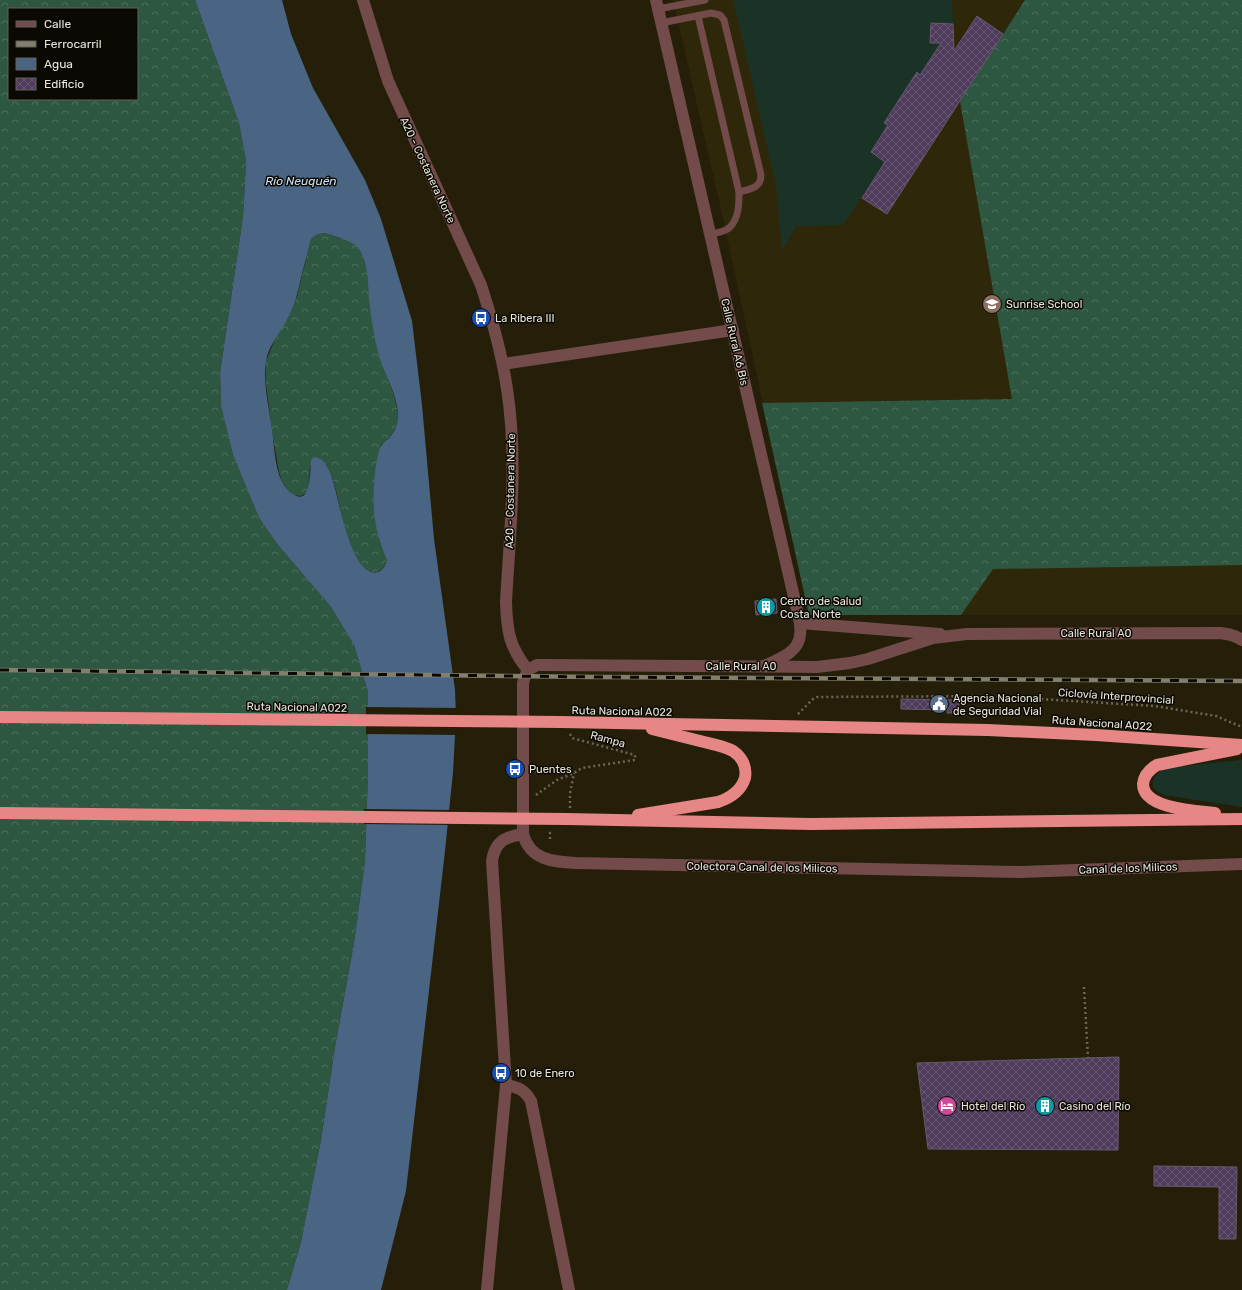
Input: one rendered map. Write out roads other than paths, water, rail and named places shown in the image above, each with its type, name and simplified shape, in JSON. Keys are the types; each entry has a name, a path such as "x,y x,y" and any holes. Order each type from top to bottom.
{"highway":[{"name":"Ruta Nacional A022","path":"0,717 561,722 988,730 1242,745"},
{"path":"610,820 722,800 733,795 743,783 745,776 743,762 732,751 631,724"},
{"path":"1242,748 1157,765 1146,774 1143,786 1149,797 1161,804 1242,818"},
{"path":"0,813 569,816 610,820 811,824 1242,818"}],"street":[{"name":"A20 - Costanera Norte","path":"363,0 388,81 481,285 491,315 499,347 507,388 512,441 512,478 506,602 507,619 512,646 519,659 528,670"},
{"name":"Calle Rural A6 Bis","path":"657,4 800,623 800,636 798,644 784,656 763,666"},
{"path":"503,364 732,330"},
{"name":"Calle Rural A0","path":"800,623 949,635"},
{"name":"Calle Rural A0","path":"528,670 537,665 817,667 868,659 933,638 949,635 986,633 1228,634 1242,640"},
{"path":"487,1290 506,1085 492,861 495,848 504,840 515,835 523,834 523,683 528,670"},
{"name":"Colectora Canal de los Milicos","path":"523,834 525,843 530,850 538,856 548,860 562,862 1014,872"},
{"name":"Canal de los Milicos","path":"1014,872 1242,864"},
{"path":"506,1085 521,1088 527,1093 531,1101 569,1290"}],"lane":[{"path":"657,4 705,0"},
{"path":"661,23 716,14 720,15 724,20 761,175 760,183 757,187 739,192"},
{"path":"698,16 739,192 740,204 737,214 729,228 721,232 711,234"}],"water":[{"name":"Río Neuquén","path":"195,0 282,0 291,34 313,88 365,180 381,219 412,321 422,405 434,539 455,690 456,718 453,772 445,851 406,1191 381,1290 287,1290 301,1242 321,1140 335,1047 354,943 365,861 368,771 368,692 354,645 331,607 278,545 259,518 233,455 221,406 220,373 243,217 246,161 239,123","holes":["324,233 353,244 359,249 362,255 367,274 369,299 377,349 397,407 397,424 393,434 380,448 375,473 375,520 378,536 387,561 384,568 378,572 368,570 359,562 352,548 346,531 333,480 325,463 314,457 311,460 309,485 304,495 299,497 290,492 282,482 275,456 266,387 265,370 267,356 272,344 286,322 293,307 311,239 316,235"]}],"railway":[{"path":"0,670 596,677 1242,681"}],"place":[{"name":"Sunrise School","path":"992,304"},
{"name":"La Ribera III","path":"481,318"},
{"name":"Centro de Salud Costa Norte","path":"766,607"},
{"name":"Agencia Nacional de Seguridad Vial","path":"939,704"},
{"name":"Puentes","path":"515,769"},
{"name":"10 de Enero","path":"501,1073"},
{"name":"Hotel del Río","path":"947,1106"},
{"name":"Casino del Río","path":"1045,1106"}]}
